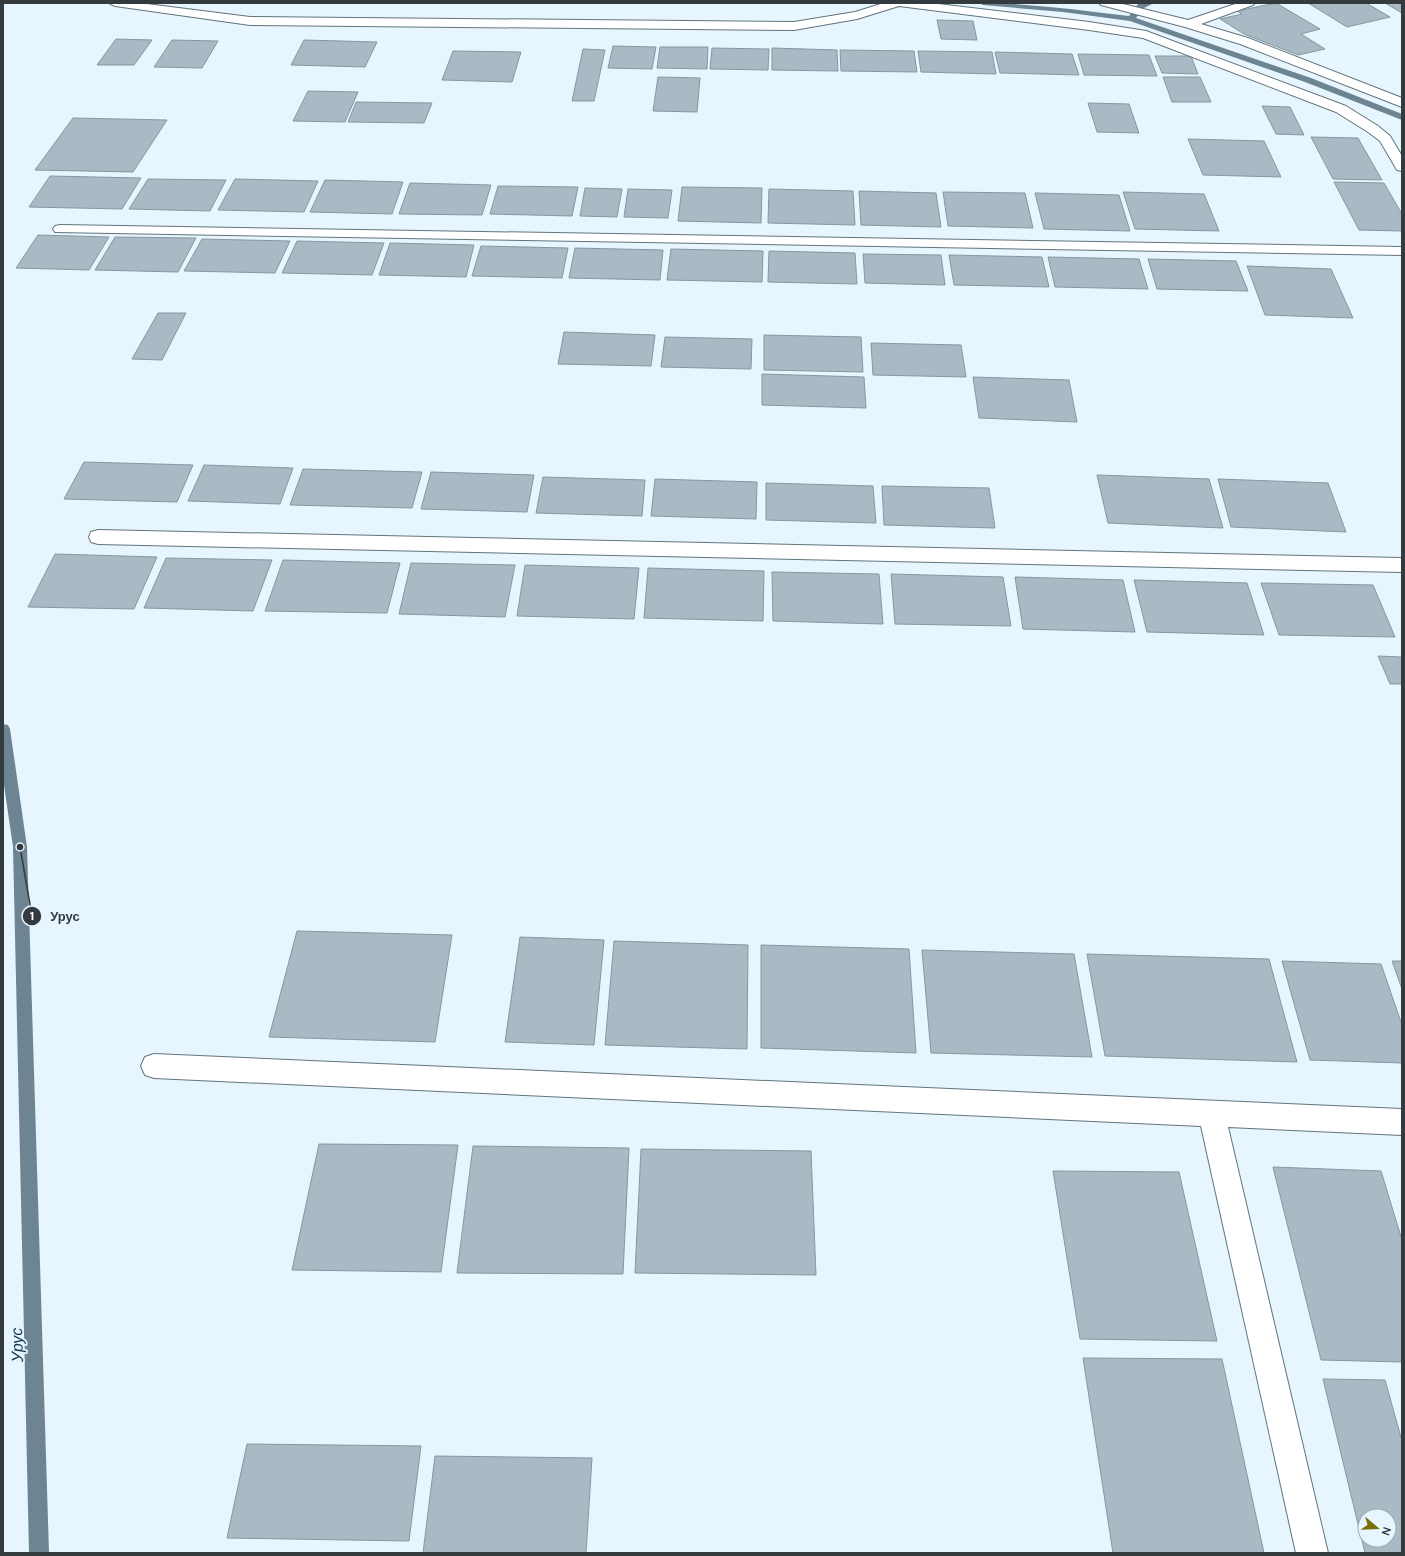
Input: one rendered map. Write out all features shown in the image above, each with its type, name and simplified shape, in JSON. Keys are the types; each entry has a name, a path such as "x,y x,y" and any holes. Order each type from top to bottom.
{"street":[{"path":"115,3 250,21 762,26 794,26 827,21 857,15 896,3"},
{"path":"901,3 1097,11 1121,7 1189,24 1244,41 1402,103"},
{"path":"1189,24 1249,3"},
{"path":"1097,11 1146,35 1341,109 1374,129 1385,139 1402,167"},
{"path":"60,229 1402,251"},
{"path":"98,537 1402,565"},
{"path":"154,1066 1402,1122"},
{"path":"1211,1113 1312,1553"}],"building":[{"path":"1276,3 1320,29 1301,34 1325,49 1298,55 1244,34 1220,19 1242,14 1237,11"},
{"path":"1308,3 1366,3 1390,17 1347,27"},
{"path":"1385,3 1402,3 1402,13"},
{"path":"937,20 973,21 977,40 941,39"},
{"path":"116,39 152,40 134,65 97,65"},
{"path":"172,40 218,41 202,68 154,67"},
{"path":"304,40 377,42 365,67 291,65"},
{"path":"613,46 656,47 652,69 608,68"},
{"path":"660,47 708,47 707,69 657,68"},
{"path":"712,48 769,49 768,70 710,69"},
{"path":"772,48 837,50 838,71 772,70"},
{"path":"583,49 605,50 594,101 572,101"},
{"path":"840,50 914,51 917,72 841,71"},
{"path":"453,51 521,52 512,82 442,80"},
{"path":"918,51 992,52 996,74 921,72"},
{"path":"995,52 1072,54 1079,75 1000,73"},
{"path":"1078,54 1149,55 1157,76 1084,75"},
{"path":"1155,56 1191,56 1198,74 1162,73"},
{"path":"658,77 700,78 697,112 653,111"},
{"path":"1163,77 1200,77 1211,102 1172,102"},
{"path":"308,91 358,92 345,122 293,121"},
{"path":"356,102 432,103 424,123 348,122"},
{"path":"1088,103 1129,104 1139,133 1097,132"},
{"path":"1262,106 1290,107 1304,135 1276,134"},
{"path":"73,118 167,120 133,172 35,170"},
{"path":"1311,137 1358,138 1382,180 1333,179"},
{"path":"1188,139 1264,141 1281,177 1203,175"},
{"path":"50,176 141,178 122,209 29,207"},
{"path":"148,179 226,180 210,211 129,209"},
{"path":"235,179 318,181 304,212 218,210"},
{"path":"325,180 403,182 392,214 310,212"},
{"path":"1334,182 1384,183 1402,214 1402,231 1359,230"},
{"path":"410,183 491,185 482,215 399,214"},
{"path":"498,186 578,187 572,216 490,214"},
{"path":"682,187 762,188 761,223 678,221"},
{"path":"585,188 622,189 617,217 580,216"},
{"path":"628,189 672,190 668,218 624,217"},
{"path":"769,189 853,191 855,225 768,223"},
{"path":"859,191 936,193 941,227 861,225"},
{"path":"943,192 1025,193 1033,228 948,226"},
{"path":"1123,192 1204,194 1219,231 1135,229"},
{"path":"1035,193 1119,195 1130,231 1044,229"},
{"path":"38,235 109,237 89,270 16,268"},
{"path":"115,237 196,238 178,272 95,270"},
{"path":"202,239 290,241 275,273 184,271"},
{"path":"297,241 384,243 372,275 282,273"},
{"path":"390,243 474,245 466,277 379,275"},
{"path":"481,246 568,248 562,278 472,276"},
{"path":"575,248 663,250 660,280 569,278"},
{"path":"671,249 763,251 762,282 667,280"},
{"path":"769,251 855,253 857,284 768,282"},
{"path":"863,254 941,255 945,285 865,283"},
{"path":"949,255 1042,257 1049,287 954,285"},
{"path":"1048,257 1139,259 1148,289 1055,287"},
{"path":"1148,259 1236,261 1248,291 1157,289"},
{"path":"1247,266 1331,269 1353,318 1265,315"},
{"path":"158,313 186,313 162,360 132,359"},
{"path":"564,332 655,335 651,366 558,364"},
{"path":"764,335 861,337 863,372 764,370"},
{"path":"665,337 752,339 751,369 661,367"},
{"path":"871,343 961,345 966,377 873,375"},
{"path":"762,374 864,377 866,408 762,405"},
{"path":"973,377 1069,380 1077,422 979,418"},
{"path":"84,462 193,465 177,502 64,499"},
{"path":"204,465 293,468 280,504 188,501"},
{"path":"303,469 422,472 412,508 290,505"},
{"path":"431,472 534,475 527,512 421,509"},
{"path":"1097,475 1209,479 1223,528 1108,523"},
{"path":"543,477 645,480 642,516 536,513"},
{"path":"655,479 757,482 756,519 651,516"},
{"path":"1218,479 1328,483 1346,532 1231,527"},
{"path":"766,483 873,486 876,523 766,520"},
{"path":"882,486 989,488 995,528 884,525"},
{"path":"55,554 157,557 134,609 28,607"},
{"path":"166,558 272,560 253,611 144,608"},
{"path":"283,560 400,563 387,613 265,611"},
{"path":"411,563 515,565 505,617 399,614"},
{"path":"525,565 639,568 634,619 517,616"},
{"path":"648,568 764,571 763,621 644,618"},
{"path":"772,572 879,574 883,624 773,621"},
{"path":"891,574 1003,577 1011,626 895,624"},
{"path":"1015,577 1123,580 1135,632 1023,629"},
{"path":"1134,580 1247,583 1264,635 1147,632"},
{"path":"1261,583 1373,585 1395,637 1279,635"},
{"path":"1378,656 1402,657 1402,684 1390,684"},
{"path":"297,931 452,935 435,1042 269,1037"},
{"path":"520,937 604,940 594,1045 505,1042"},
{"path":"614,941 748,945 747,1049 605,1045"},
{"path":"761,945 909,949 916,1053 761,1048"},
{"path":"922,950 1074,954 1092,1057 931,1053"},
{"path":"1087,954 1269,959 1297,1062 1105,1056"},
{"path":"1282,961 1381,964 1402,1025 1402,1063 1310,1060"},
{"path":"1392,961 1402,961 1402,989"},
{"path":"319,1144 458,1145 441,1272 292,1270"},
{"path":"473,1146 629,1148 623,1274 457,1273"},
{"path":"641,1149 811,1151 816,1275 635,1273"},
{"path":"1273,1167 1381,1171 1402,1240 1402,1362 1321,1360"},
{"path":"1053,1171 1179,1172 1217,1341 1080,1339"},
{"path":"1083,1358 1222,1359 1264,1553 1113,1553"},
{"path":"1323,1379 1385,1380 1402,1441 1402,1553 1365,1553 1364,1548 1397,1548 1397,1508 1357,1508 1357,1520"},
{"path":"247,1444 421,1446 409,1541 227,1538"},
{"path":"435,1456 592,1458 586,1553 423,1553"}],"waterway":[{"path":"983,3 1063,10 1131,19"},
{"path":"1131,19 1141,6 1150,3"},
{"path":"1131,19 1308,80 1402,117"},
{"name":"Урус","path":"3,729 20,847 39,1553"}],"place":[{"name":"Урус","path":"20,847"}]}
